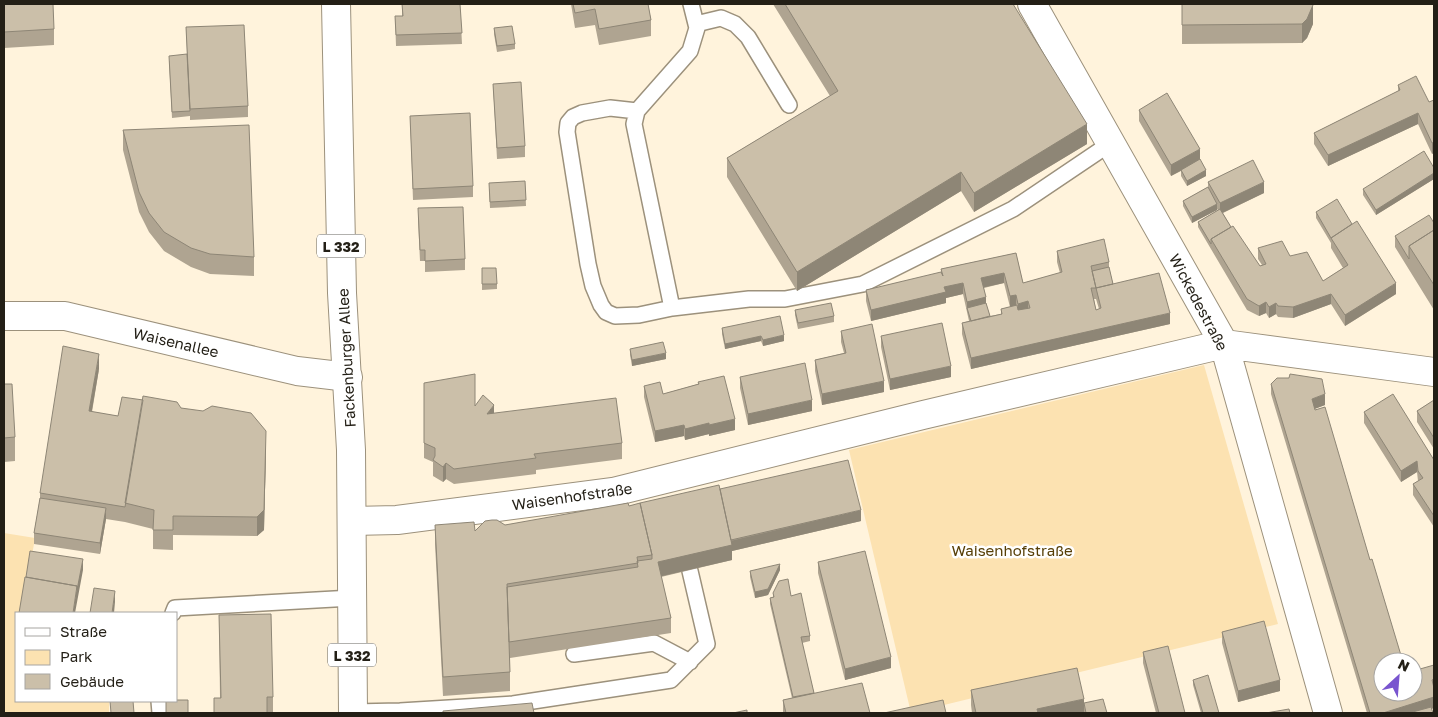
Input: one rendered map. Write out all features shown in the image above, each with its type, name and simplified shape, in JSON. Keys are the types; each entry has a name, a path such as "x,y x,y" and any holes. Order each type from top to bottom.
{"street":[{"name":"Fackenburger Allee","path":"336,4 342,293 351,450 353,712"},
{"name":"Wickedestraße","path":"1032,4 1224,344 1328,713"},
{"name":"Waisenallee","path":"4,316 65,316 297,371 348,377"},
{"name":"Waisenhofstraße","path":"352,521 397,520 614,492 671,487 923,415 1224,344 1434,372"}],"lane":[{"path":"672,308 634,124 638,111 690,52 697,28 691,4"},
{"path":"696,24 721,18 735,24 748,37 789,105"},
{"path":"638,111 610,108 582,113 572,117 568,123 567,132 593,286 606,312 615,316 639,315 672,308 749,299 785,299 863,284 1013,209 1111,143"},
{"path":"353,712 513,704 671,680 708,644 690,571"},
{"path":"174,612 176,608 352,598"},
{"path":"574,654 654,642 690,662"}],"green space":[{"name":"Waisenhofstraße","path":"1204,365 1278,624 911,713 849,450"},
{"path":"4,533 35,538 22,612 15,612 15,702 109,702 109,713 4,713"}],"building":[{"path":"4,4 53,4 54,29 4,32"},
{"path":"402,4 460,4 462,33 396,35 395,16 403,16"},
{"path":"573,4 648,4 651,20 599,29 595,9 575,13"},
{"path":"785,4 1013,4 1087,124 974,193 961,172 797,272 727,158 838,91"},
{"path":"1182,4 1313,5 1307,19 1302,24 1182,25"},
{"path":"244,25 248,106 190,109 186,27"},
{"path":"512,26 515,44 497,46 494,28"},
{"path":"187,54 190,111 172,112 169,56"},
{"path":"1416,76 1429,102 1434,100 1434,142 1432,143 1418,113 1328,155 1314,133 1400,90 1398,85"},
{"path":"521,82 525,146 497,148 493,84"},
{"path":"1167,93 1200,149 1171,165 1139,110"},
{"path":"470,113 473,186 413,189 410,116"},
{"path":"249,125 254,257 210,254 191,248 164,232 149,213 139,192 123,130"},
{"path":"1424,151 1434,168 1434,173 1376,210 1363,189"},
{"path":"1200,159 1206,170 1187,181 1181,170"},
{"path":"1253,160 1264,182 1220,203 1208,182"},
{"path":"525,181 526,200 490,202 489,183"},
{"path":"1208,187 1217,204 1192,217 1183,201"},
{"path":"1337,199 1352,224 1331,238 1316,212"},
{"path":"463,207 465,259 425,261 425,250 420,250 418,208"},
{"path":"1220,209 1231,227 1211,239 1211,244 1198,222"},
{"path":"1429,215 1434,223 1434,230 1409,246 1409,259 1395,236"},
{"path":"1357,221 1396,283 1345,315 1331,294 1293,307 1278,306 1276,303 1269,307 1266,302 1259,306 1247,299 1211,239 1233,226 1260,266 1266,264 1258,248 1282,241 1290,256 1307,252 1323,281 1348,265 1331,238"},
{"path":"1434,230 1434,285 1409,246"},
{"path":"1104,239 1109,262 1091,266 1096,288 1159,273 1170,313 971,358 962,323 1002,314 1001,309 1017,305 1018,310 1030,308 1028,301 1018,304 1016,295 1010,296 1004,273 981,278 986,297 967,302 963,283 944,287 946,292 871,310 866,290 941,272 943,276 941,269 1016,253 1023,283 1062,272 1057,251","holes":["1091,288 1096,288 1101,308 1096,310"]},
{"path":"1109,267 1113,284 1096,288 1092,271"},
{"path":"482,268 496,268 497,284 482,284"},
{"path":"831,303 834,316 798,323 795,310"},
{"path":"986,303 990,316 971,321 967,308"},
{"path":"780,316 784,335 763,340 761,336 725,344 722,328"},
{"path":"942,323 951,366 890,379 881,336"},
{"path":"872,324 884,381 822,394 815,360 846,353 841,331"},
{"path":"663,342 666,353 632,360 630,349"},
{"path":"63,346 99,354 89,411 118,416 122,397 143,400 125,507 40,493"},
{"path":"805,363 812,400 748,414 740,377"},
{"path":"475,374 475,406 483,395 494,405 487,414 616,398 622,443 534,454 536,458 454,469 446,463 443,467 433,460 435,448 424,443 424,383"},
{"path":"1290,374 1322,379 1325,394 1312,399 1315,410 1325,407 1370,560 1372,559 1400,652 1373,652 1373,702 1418,702 1383,713 1370,713 1271,384 1277,378 1289,378"},
{"path":"724,376 735,419 685,429 684,425 655,431 644,386 660,382 663,394 699,384 698,382"},
{"path":"4,384 12,384 15,437 4,438"},
{"path":"1393,394 1434,460 1434,516 1413,484 1423,478 1418,471 1417,461 1401,471 1364,412"},
{"path":"143,396 177,402 181,408 203,411 212,406 251,413 266,431 264,510 257,517 173,516 173,530 153,530 154,510 125,503"},
{"path":"1434,400 1434,438 1417,411"},
{"path":"848,460 861,510 731,540 720,489"},
{"path":"719,485 732,545 658,562 671,618 509,642 507,587 638,567 637,561 652,559 640,503"},
{"path":"40,498 106,508 100,543 34,533"},
{"path":"628,503 629,506 640,503 652,555 637,557 638,563 507,584 510,672 443,677 435,525 474,522 475,531 485,521 497,520 505,525"},
{"path":"30,551 83,559 77,590 77,586 26,577"},
{"path":"865,551 891,657 845,669 818,562"},
{"path":"780,564 768,589 755,592 750,571"},
{"path":"25,577 77,586 73,612 19,612"},
{"path":"788,579 791,596 801,593 810,636 801,637 814,693 793,697 770,598 774,597 773,593 779,581"},
{"path":"94,588 115,591 112,612 90,612"},
{"path":"271,614 273,697 267,697 267,713 214,713 214,698 221,698 219,615"},
{"path":"1264,621 1280,680 1238,691 1222,632"},
{"path":"1168,646 1185,713 1159,713 1143,652"},
{"path":"1434,665 1434,679 1432,680 1434,697 1423,700 1423,668"},
{"path":"1077,668 1084,699 1037,709 1038,713 976,713 971,690"},
{"path":"1208,675 1219,713 1203,713 1193,680"},
{"path":"862,683 870,713 786,713 783,700"},
{"path":"1103,699 1107,713 1086,713 1084,703"},
{"path":"188,700 188,713 166,713 166,702"},
{"path":"943,700 946,713 884,713"},
{"path":"110,702 133,702 134,713 111,713"},
{"path":"532,703 534,713 443,713 443,711"},
{"path":"1431,707 1433,713 1409,713"},
{"path":"1289,709 1290,713 1266,713"},
{"path":"747,710 747,713 733,713"}]}
